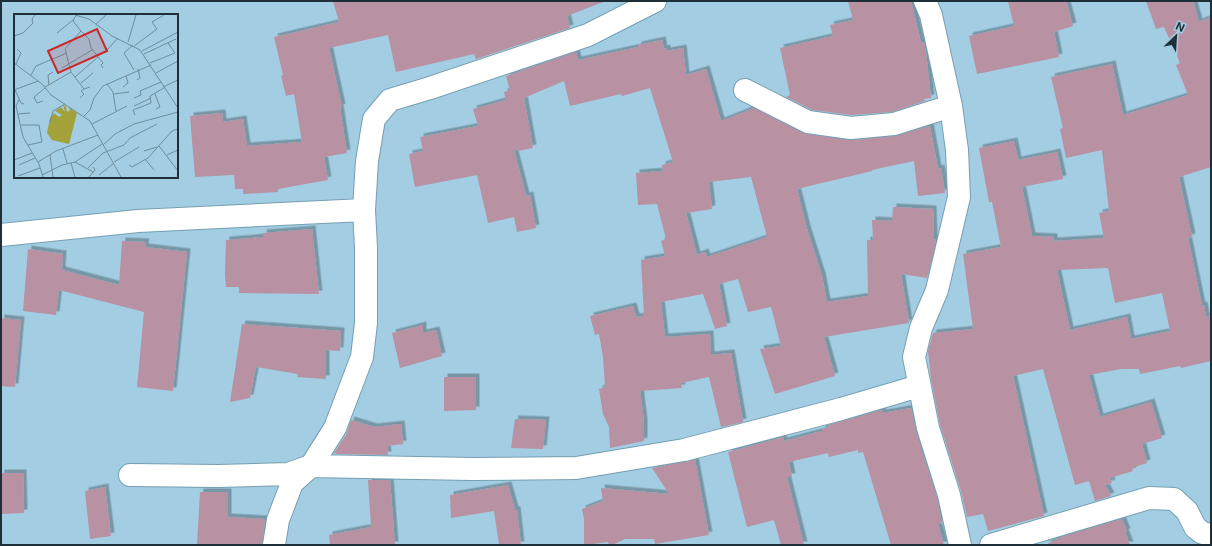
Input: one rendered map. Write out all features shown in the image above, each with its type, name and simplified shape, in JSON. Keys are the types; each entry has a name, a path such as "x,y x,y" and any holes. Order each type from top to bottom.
{"street":[{"path":"274,545 278,520 292,483 312,466 335,428 362,357 366,323 366,248 364,210 367,161 374,119 390,100 588,35 655,1"},
{"path":"925,1 931,15 951,106 957,150 959,197 937,290 921,328 914,357 928,428 948,495 960,545"},
{"path":"745,90 808,122 851,128 894,124 951,106"},
{"path":"1,235 138,221 364,210"},
{"path":"130,475 218,476 288,474 312,466 471,469 576,468 684,450 841,409 919,386"},
{"path":"991,545 1149,498 1174,499 1187,511 1195,527 1201,532 1211,536"}],"building":[{"path":"333,1 603,2 567,16 570,28 476,59 474,54 396,72 388,35 329,48 342,107 340,108 347,153 324,157 328,180 278,189 278,192 243,194 243,189 235,189 234,175 195,177 190,116 222,113 223,122 243,119 247,146 302,142 294,94 286,96 281,76 283,75 274,37 339,22"},
{"path":"848,1 911,1 921,43 924,42 931,98 924,99 925,101 892,112 851,115 812,110 786,97 790,95 780,48 833,36 830,25 853,20"},
{"path":"1008,1 1066,1 1073,26 1054,32 1059,57 977,74 969,36 1014,26"},
{"path":"1146,1 1193,1 1199,22 1211,17 1211,167 1179,177 1192,237 1188,238 1202,306 1204,305 1206,317 1211,315 1211,361 1181,368 1180,366 1140,374 1139,369 1121,369 1089,375 1100,417 1151,402 1162,438 1142,444 1147,463 1132,468 1133,471 1110,478 1112,483 1105,485 1111,496 1095,501 1089,481 1075,485 1043,369 1013,376 1044,516 988,531 983,514 967,517 961,491 940,425 931,379 928,351 933,333 973,329 963,254 1001,247 992,202 989,202 979,148 1014,141 1018,160 1057,152 1063,179 1022,187 1032,236 1054,237 1054,241 1104,238 1099,213 1109,211 1102,150 1066,158 1060,129 1063,128 1051,77 1112,64 1123,115 1188,95 1176,65 1180,63 1164,27 1156,29","holes":["1108,268 1115,303 1162,293 1170,331 1131,339 1127,317 1070,330 1057,270"]},
{"path":"662,40 664,49 667,48 667,51 683,48 686,75 706,69 721,121 754,108 803,133 849,140 895,136 930,126 938,169 941,168 945,193 918,196 914,161 797,189 807,229 822,276 827,302 868,296 867,240 873,240 872,220 892,221 893,207 933,209 934,239 936,240 927,278 901,274 909,323 824,337 835,376 775,394 760,349 781,346 771,307 748,312 738,279 719,284 727,326 715,329 703,294 661,302 665,337 710,334 711,355 731,353 743,422 721,427 709,377 681,383 682,388 640,391 644,422 644,441 610,448 609,427 603,414 599,389 605,387 603,357 599,334 595,335 590,316 633,306 636,317 644,316 641,260 665,256 661,241 666,239 657,204 638,205 636,173 663,171 662,165 673,162 650,88 622,96 621,94 570,106 564,81 524,98 533,148 518,151 517,149 514,150 526,196 530,195 536,228 517,232 514,217 488,223 477,175 415,187 409,154 423,151 420,137 478,126 473,109 506,100 504,92 510,90 506,76 576,52 578,60 638,47 638,45","holes":["751,177 767,237 707,257 705,252 697,255 686,213 712,209 709,182"]},
{"path":"312,229 319,294 239,293 239,287 226,287 226,240 264,237 263,233"},
{"path":"122,241 146,242 145,247 187,252 173,391 137,387 144,312 59,290 56,315 23,311 28,249 63,254 62,270 119,285"},
{"path":"1,318 21,320 15,387 1,386"},
{"path":"242,324 341,331 340,351 326,350 326,379 297,377 298,374 256,367 250,398 230,402"},
{"path":"423,325 423,333 436,330 442,356 400,368 392,333"},
{"path":"444,377 476,377 476,410 444,411"},
{"path":"911,408 916,432 937,498 942,523 938,524 944,545 891,545 863,452 858,453 858,450 829,457 828,453 789,462 792,477 787,477 804,545 781,545 774,520 747,527 728,452 783,437 784,441 822,431 822,429 829,427 828,425 882,410 883,413"},
{"path":"515,419 546,420 543,449 511,448"},
{"path":"351,420 374,427 401,424 403,444 387,446 388,455 334,453 346,435"},
{"path":"695,460 709,535 655,544 654,539 625,539 612,545 609,545 608,542 584,545 584,519 582,509 603,501 601,488 669,494 652,468"},
{"path":"1,473 23,473 24,513 1,514"},
{"path":"368,480 390,480 395,545 330,545 329,535 371,527"},
{"path":"508,485 515,510 517,510 521,545 499,545 494,511 451,518 450,495"},
{"path":"105,487 111,536 90,539 85,491"},
{"path":"200,492 228,492 228,517 265,519 262,545 197,545"},
{"path":"1122,519 1130,545 1045,545 1064,536"}]}
